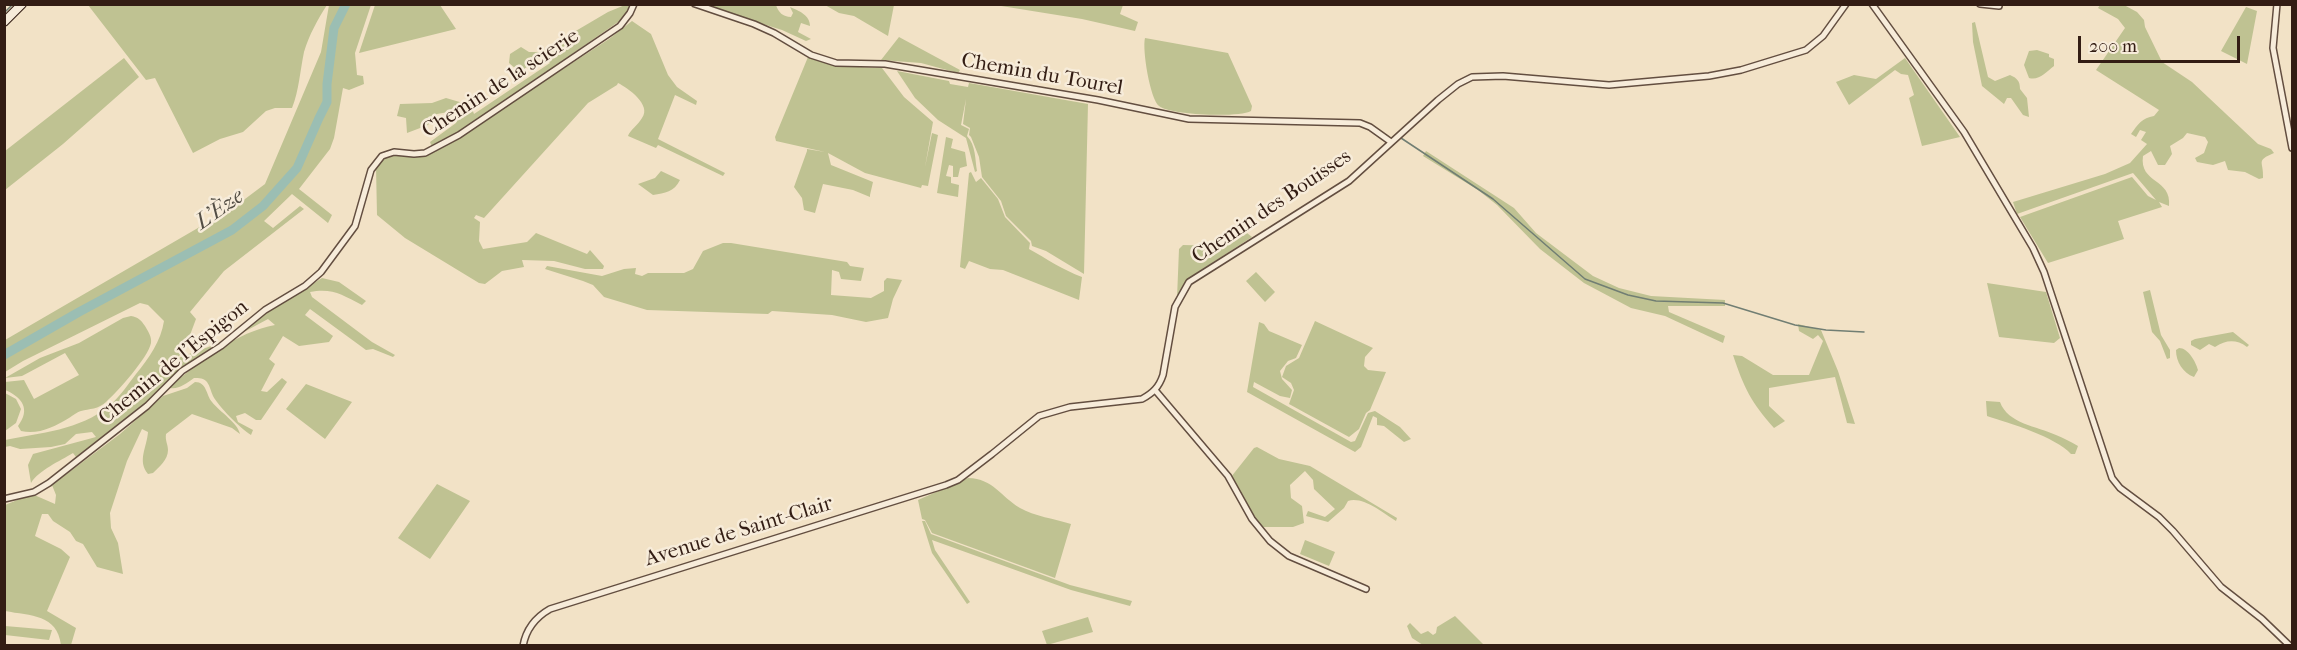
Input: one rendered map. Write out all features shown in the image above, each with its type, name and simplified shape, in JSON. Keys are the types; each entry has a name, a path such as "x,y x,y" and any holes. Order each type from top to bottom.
{"main road":[{"path":"4,22 22,4"}],"street":[{"name":"Chemin de la scierie","path":"350,234 371,170 382,156 394,152 425,153 459,135 620,26 634,4"},
{"name":"Chemin du Tourel","path":"695,4 754,24 811,55 836,63 885,64 1098,100 1189,118 1360,123 1370,127 1391,142"},
{"name":"Chemin des Bouisses","path":"1155,390 1163,375 1177,300 1189,282 1349,181 1451,89 1472,77 1503,76 1609,85 1709,76 1799,53 1814,45 1823,36 1846,4"},
{"path":"1872,4 1964,132 2033,248 2044,272 2113,479 2120,488 2159,517 2221,587 2262,619 2290,645"},
{"path":"1980,4 1999,6"},
{"path":"2277,4 2273,48 2292,148"},
{"name":"Chemin de l'Espigon","path":"4,499 34,492 84,456 147,406 182,371 221,346 265,310 305,286 321,272 350,234"},
{"path":"1155,390 1228,476 1252,519 1270,541 1289,556 1366,589"},
{"name":"Avenue de Saint-Clair","path":"523,645 524,638 534,622 550,609 946,485 958,480 1039,416 1070,408 1142,399 1155,390"}],"green space":[{"path":"88,5 327,5 306,46 292,108 275,108 266,111 243,132 220,139 193,153 155,78 146,80"},
{"path":"329,5 371,5 355,53 357,75 363,76 364,84 349,90 343,88 330,149 299,189 332,215 328,223 292,194 264,221 273,228 300,206 304,209 224,271 190,312 196,319 187,343 178,358 211,346 211,350 182,370 108,435 76,457 73,453 50,466 31,483 28,465 33,454 96,437 92,432 76,434 65,444 20,449 5,447 5,440 73,425 98,414 109,406 150,355 164,321 148,305 140,303 5,372 5,340 222,214 225,200 233,195 241,202 265,184 321,52"},
{"path":"375,5 440,5 456,29 359,53"},
{"path":"630,5 624,17 618,22 458,134 432,147 430,142 456,123 460,110 437,114 428,125 407,133 406,118 397,116 400,104 432,103 446,98 463,103 469,101 474,114 550,63 543,55 524,69 516,69 509,63 510,54 521,47 529,52 540,52 608,12"},
{"path":"703,5 776,5 781,14 791,17 793,13 790,7 803,14 810,22 810,26 801,23 798,32 811,39 806,41 782,30"},
{"path":"825,5 894,5 888,36 854,16 839,13"},
{"path":"995,5 1123,5 1120,14 1138,22 1135,31 1082,19"},
{"path":"2100,5 2124,5 2137,12 2144,20 2145,27 2162,62 2192,82 2258,144 2271,149 2274,153 2262,160 2263,178 2259,179 2245,172 2228,170 2225,161 2213,165 2197,162 2195,158 2204,153 2208,142 2205,137 2187,133 2170,146 2172,154 2165,165 2158,165 2151,151 2143,156 2146,172 2166,190 2169,206 2159,202 2162,207 2118,221 2124,239 2048,263 2020,217 2132,177 2148,196 2156,200 2133,173 2017,214 2013,202 2105,174 2130,163 2147,144 2141,140 2146,132 2140,130 2136,137 2131,134 2141,122 2154,116 2159,110 2096,70 2125,28 2118,19 2098,8"},
{"path":"2246,7 2257,11 2247,64 2221,51"},
{"path":"632,21 651,34 668,75 677,87 697,101 696,105 675,95 658,139 725,173 723,176 658,145 656,148 628,136 642,118 644,108 638,98 618,83 588,103 484,218 476,215 474,218 480,222 479,241 483,249 527,242 536,233 587,254 590,250 604,266 603,269 585,269 554,261 522,260 524,267 502,271 485,284 479,283 405,238 377,215 376,167 386,158 422,156 445,146 609,39"},
{"path":"1975,22 1988,77 1995,81 2010,75 2016,79 2027,98 2029,117 2023,115 2011,98 2007,98 2004,104 1982,86 1973,42 1972,23"},
{"path":"899,37 960,70 958,73 921,63 881,60"},
{"path":"1145,38 1228,53 1252,106 1251,111 1233,114 1204,114 1176,112 1159,106 1147,74"},
{"path":"2037,50 2049,54 2049,57 2054,59 2054,66 2033,79 2029,78 2024,65 2029,51"},
{"path":"808,57 836,65 882,68 904,97 933,122 925,167 932,133 938,135 928,186 922,185 921,188 865,173 828,153 831,165 873,182 870,197 853,190 823,184 815,213 804,210 802,198 794,187 807,149 825,152 776,141 775,137"},
{"path":"124,58 139,77 63,144 5,190 5,151"},
{"path":"1905,58 1960,137 1922,146 1909,98 1914,95 1908,75 1895,70 1849,105 1836,82 1854,75 1876,79"},
{"path":"897,71 949,81 950,84 968,87 969,83 1088,104 1084,274 1046,251 1032,246 1031,241 1006,216 1001,201 982,177 979,157 969,135 970,128 963,124 966,99 961,125 969,129 967,136 975,153 977,171 975,172 966,138 938,120 915,98"},
{"path":"946,137 953,139 951,148 965,152 967,166 960,168 958,177 953,177 953,166 949,165 946,176 951,177 951,183 959,185 958,197 937,193"},
{"path":"1426,151 1514,208 1536,233 1593,276 1619,288 1651,296 1725,300 1725,306 1668,306 1669,312 1725,336 1723,343 1665,316 1631,308 1584,283 1540,249 1497,205 1478,190 1423,156"},
{"path":"661,171 680,180 678,184 665,193 653,195 638,184 655,178"},
{"path":"971,172 976,182 981,178 998,199 1005,217 1030,243 1029,249 1082,277 1079,300 1003,270 990,269 969,261 965,269 960,267 969,173"},
{"path":"1247,233 1252,237 1189,278 1177,298 1179,249 1183,245 1224,246"},
{"path":"723,243 847,262 850,266 864,268 861,281 841,279 839,272 832,270 831,295 871,298 884,291 884,281 887,278 902,280 893,299 888,318 866,322 832,315 772,311 768,314 647,310 604,297 593,285 545,269 547,266 602,276 636,268 635,274 642,276 648,273 684,273 693,269 703,251"},
{"path":"1256,272 1275,292 1265,302 1246,281"},
{"path":"322,278 339,282 366,301 362,305 337,293 325,291 310,292 312,297 372,342 395,355 393,357 373,349 366,350 310,309 305,315 333,336 329,342 299,346 283,336 269,359 275,364 261,391 267,392 282,378 287,382 261,420 256,420 245,413 236,416 238,422 253,430 251,435 220,406 204,380 194,378 179,387 170,388 218,349 261,328 275,325 268,319 242,333 241,331"},
{"path":"1987,283 2046,292 2060,338 2054,343 1999,337"},
{"path":"2150,290 2161,335 2170,350 2170,358 2167,359 2160,341 2152,332 2143,292"},
{"path":"131,316 141,320 144,324 150,334 151,343 138,366 117,391 100,406 79,412 52,427 34,432 21,431 18,426 24,414 23,404 16,396 5,390 5,382 24,380 34,399 79,375 65,353 22,376 5,378 40,358 79,343 123,318"},
{"path":"1315,321 1373,348 1365,357 1364,366 1368,370 1386,372 1370,410 1366,413 1359,429 1349,437 1289,404 1294,390 1291,383 1282,377 1286,366 1299,358"},
{"path":"1259,322 1264,324 1269,331 1302,345 1296,358 1288,361 1280,371 1282,379 1292,390 1290,398 1280,396 1254,382 1253,387 1351,442 1355,441 1368,413 1375,411 1400,427 1411,439 1404,442 1384,426 1377,425 1377,418 1373,416 1361,447 1355,452 1247,392"},
{"path":"1798,324 1821,330 1838,371 1855,424 1847,423 1835,377 1769,388 1769,406 1785,421 1774,428 1749,394 1733,355 1742,356 1773,375 1809,375 1823,341 1818,335 1813,339 1799,331"},
{"path":"2233,332 2249,345 2247,347 2231,341 2215,347 2209,344 2200,350 2191,345 2191,341 2195,339"},
{"path":"2179,348 2188,353 2195,363 2198,370 2194,377 2183,370 2179,363 2176,350"},
{"path":"195,382 204,386 212,402 239,430 240,434 232,428 192,414 166,434 168,450 166,457 153,473 148,474 143,459 148,432 142,429 127,461 110,513 111,528 118,543 123,574 97,567 83,544 76,541 70,532 53,521 48,514 42,514 35,536 61,549 70,557 47,611 76,628 71,645 61,645 54,627 41,618 5,611 5,505 32,494 55,504 56,495 52,485 120,434 163,396 187,388"},
{"path":"306,384 352,402 325,439 286,409"},
{"path":"5,393 16,399 21,409 16,423 5,431"},
{"path":"1986,401 2000,402 2009,415 2016,420 2059,436 2078,446 2075,454 2071,454 2044,436 1987,416"},
{"path":"1257,447 1279,459 1310,466 1397,518 1396,521 1373,506 1354,500 1348,501 1344,508 1328,522 1306,516 1308,511 1325,517 1335,509 1314,489 1313,480 1305,471 1290,485 1291,498 1302,506 1304,523 1293,527 1261,527 1231,477"},
{"path":"968,478 984,481 1026,511 1071,524 1055,578 932,533 925,520 922,519 918,500"},
{"path":"437,484 470,501 430,559 398,538"},
{"path":"922,521 925,521 931,534 1070,585 1132,601 1130,606 1071,590 932,540 935,550 970,602 967,604 932,553"},
{"path":"1305,540 1335,552 1329,566 1300,554"},
{"path":"1455,616 1484,645 1423,645 1412,638 1407,626 1410,623 1421,634 1428,631 1433,635 1437,627"},
{"path":"1088,617 1093,632 1047,645 1042,631"},
{"path":"5,626 52,630 49,640 5,635"}],"waterway":[{"path":"4,13 13,4"},
{"name":"L'Èze","path":"4,355 232,230 263,206 297,168 327,102 334,28 346,4"},
{"path":"1401,138 1493,199 1585,279 1628,295 1656,301 1723,303 1795,325 1826,330 1864,332"}]}
